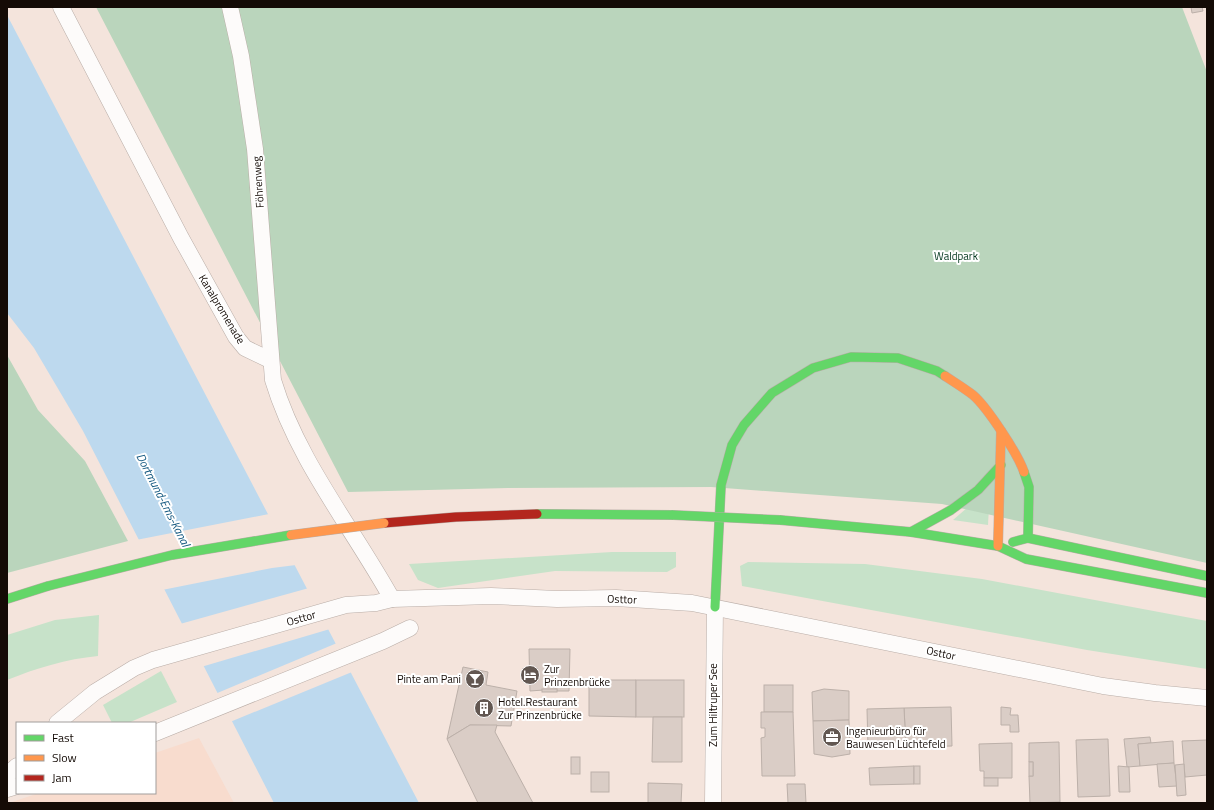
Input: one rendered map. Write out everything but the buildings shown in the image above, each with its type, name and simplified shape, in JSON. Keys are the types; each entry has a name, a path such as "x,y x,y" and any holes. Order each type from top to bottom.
{"main road":[{"path":"715,607 723,479 732,445 744,425 772,393 813,368 852,357 898,358 937,371 974,396 1001,431 1020,460 1029,487 1028,538"},
{"path":"998,546 1001,431"},
{"path":"910,532 951,510 978,490 1001,465"},
{"path":"7,599 48,586 133,564 266,538 384,523 498,516 571,514 673,515 780,520 910,532 998,546 1026,559 1207,593"},
{"path":"998,546 1028,538 1207,576"}],"street":[{"name":"Kanalpromenade","path":"60,7 181,238 236,337 245,348 270,360"},
{"name":"Föhrenweg","path":"230,7 241,56 255,149 270,360"},
{"path":"270,360 278,399 300,448 392,599"},
{"name":"Osttor","path":"57,722 96,692 134,668 153,660 173,656 346,605 376,603 392,599 491,596 557,599 616,598 692,603 1103,686 1207,698"},
{"name":"Zum Hiltruper See","path":"713,803 715,607"},
{"path":"156,733 359,649 383,641 410,628"},
{"path":"7,775 16,767"}],"shaded area":[{"path":"199,738 234,803 9,803 36,794 156,794 156,753"}],"green space":[{"name":"Waldpark","path":"96,7 1182,7 1207,72 1207,563 942,504 711,487 508,488 348,492"},
{"path":"7,355 38,410 85,461 128,541 7,573"},
{"path":"990,488 988,525 953,520"},
{"path":"612,552 676,552 676,567 667,572 555,571 438,588 418,580 409,564"},
{"path":"748,562 865,564 982,579 1207,621 1207,669 1087,650 742,586 740,566"},
{"path":"99,615 98,656 74,659 7,680 7,635 55,620"},
{"path":"161,671 177,702 130,722 112,722 103,705"}],"water":[{"name":"Dortmund-Ems-Kanal","path":"7,15 419,803 274,803 83,431 34,348 7,313"}],"pier":[{"path":"269,514 296,565 272,568 162,590 136,540"},
{"path":"309,588 330,629 201,667 180,624"},
{"path":"337,643 352,672 230,722 215,694"}],"traffic: fast":[{"path":"715,607 721,485 732,445 744,425 772,393 813,368 851,357 898,358 937,371 945,376"},
{"path":"911,532 951,510 978,490 1001,465"},
{"path":"1024,472 1029,487 1028,538"},
{"path":"537,514 673,515"},
{"path":"673,515 780,520"},
{"path":"780,520 911,532 998,546 1026,559 1207,593"},
{"path":"48,586 172,555 291,535"},
{"path":"1013,542 1028,538 1207,576"},
{"path":"7,599 48,586"}],"traffic: slow":[{"path":"945,376 963,387 979,401 1009,443 1024,472"},
{"path":"998,546 1001,431"},
{"path":"291,535 384,523"}],"traffic: jam":[{"path":"384,523 456,517 537,514"}],"place":[{"name":"Zur Prinzenbrücke","path":"530,675"},
{"name":"Pinte am Pani","path":"475,679"},
{"name":"Hotel.Restaurant Zur Prinzenbrücke","path":"484,708"},
{"name":"Ingenieurbüro für Bauwesen Lüchtefeld","path":"832,737"}]}
